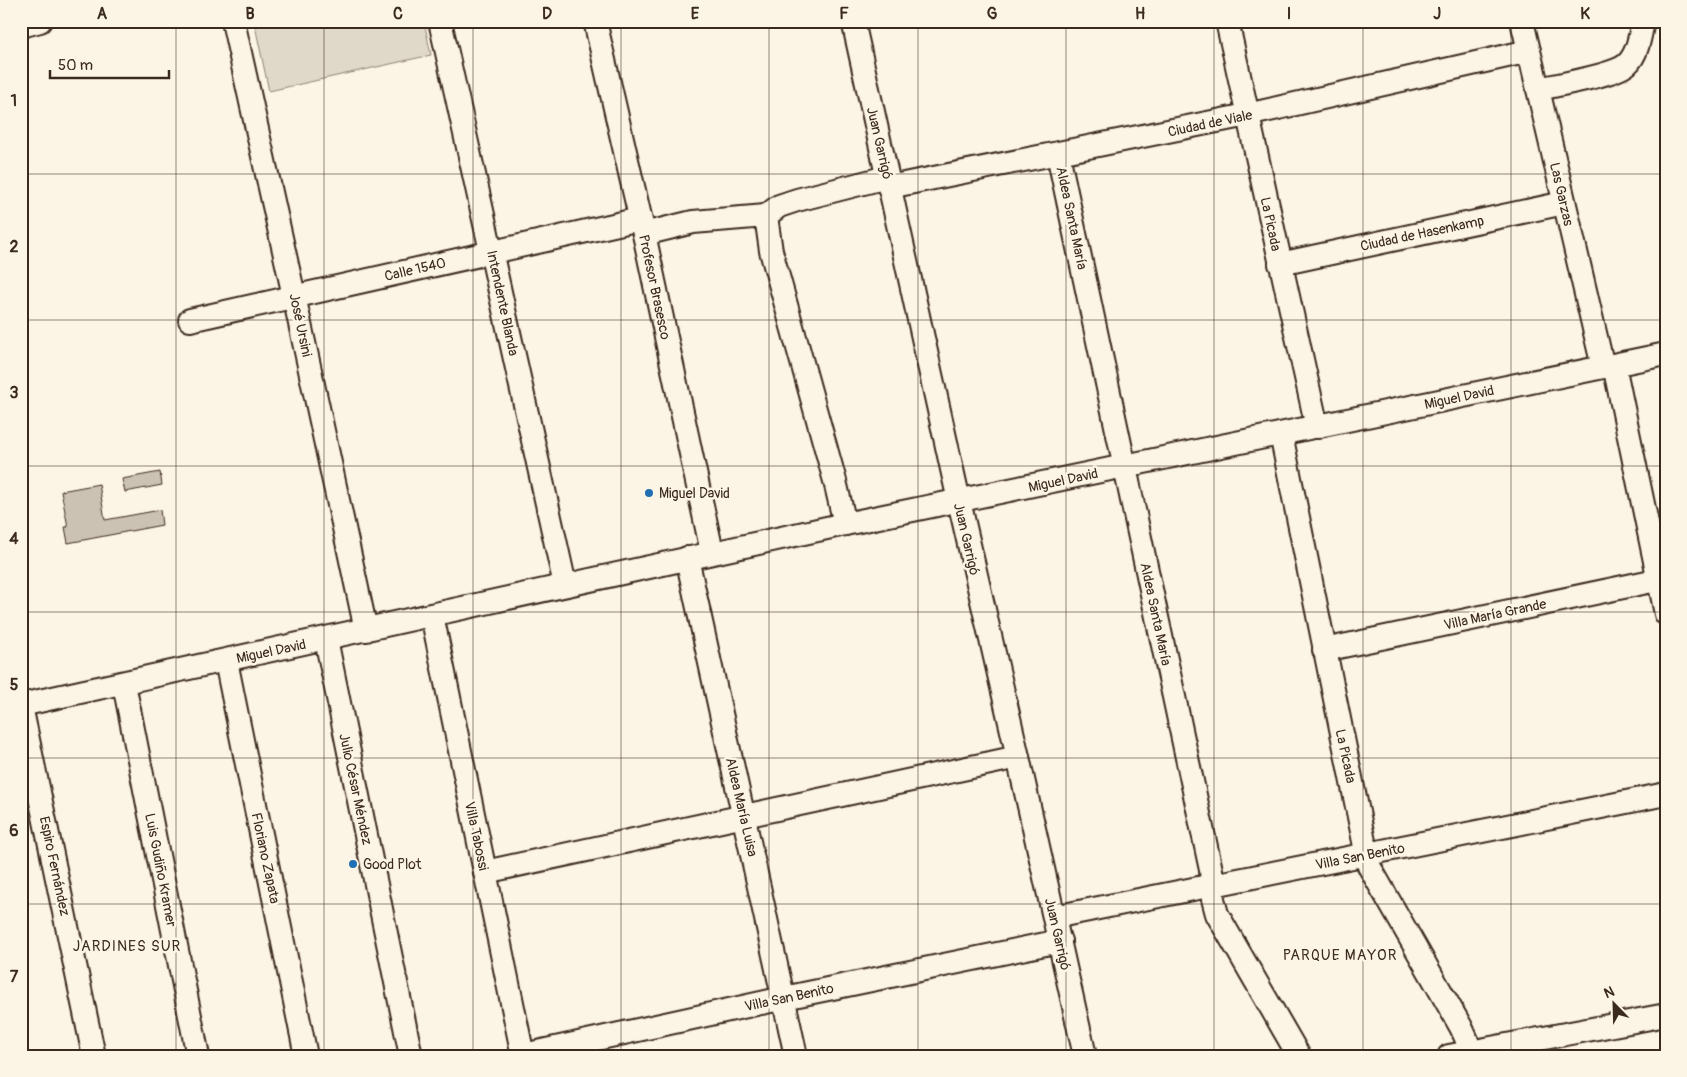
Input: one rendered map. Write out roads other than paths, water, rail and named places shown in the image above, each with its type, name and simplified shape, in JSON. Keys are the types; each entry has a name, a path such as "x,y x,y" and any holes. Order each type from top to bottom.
{"street":[{"path":"21,26 40,21"},
{"name":"José Ursini","path":"233,21 366,630"},
{"name":"Intendente Blanda","path":"440,21 565,585"},
{"name":"Profesor Brasesco","path":"595,21 642,226 712,552"},
{"name":"Juan Garrigó","path":"853,21 959,501 1060,941 1084,1056"},
{"name":"La Picada","path":"1227,21 1317,427"},
{"name":"Las Garzas","path":"1522,21 1564,203 1609,366 1662,579 1666,614"},
{"path":"1538,89 1578,81 1627,65 1635,53 1643,21"},
{"name":"Ciudad de Viale","path":"766,216 779,206 797,200 888,182 1058,154 1247,115 1529,51"},
{"name":"Aldea Santa María","path":"1058,154 1213,886 1213,899 1217,914 1299,1056"},
{"name":"Ciudad de Hasenkamp","path":"1280,264 1564,203"},
{"path":"766,216 771,251 836,481 845,524"},
{"name":"Calle 1540","path":"190,320 492,252 642,226 766,216"},
{"name":"Miguel David","path":"21,706 712,552 1666,354"},
{"name":"La Picada","path":"1281,434 1366,855 1374,878 1461,1028 1472,1054"},
{"name":"Aldea María Luisa","path":"686,558 796,1056"},
{"name":"Villa María Grande","path":"1324,650 1662,579"},
{"name":"Villa Tabossi","path":"432,615 522,1056"},
{"name":"Julio César Méndez","path":"326,639 411,1056"},
{"name":"Floriano Zapata","path":"226,661 306,1056"},
{"name":"Luis Gudiño Kramer","path":"124,684 198,1056"},
{"name":"Espiro Fernández","path":"21,706 94,1056"},
{"path":"485,872 1018,757"},
{"name":"Villa San Benito","path":"1054,917 1666,794"},
{"name":"Villa San Benito","path":"522,1056 784,998 1060,941"},
{"path":"1449,1056 1472,1054 1666,1015"}],"place":[{"name":"Miguel David","path":"649,493"},
{"name":"Good Plot","path":"353,864"}],"district":[{"name":"JARDINES SUR","path":"127,946"},
{"name":"PARQUE MAYOR","path":"1340,955"}]}
